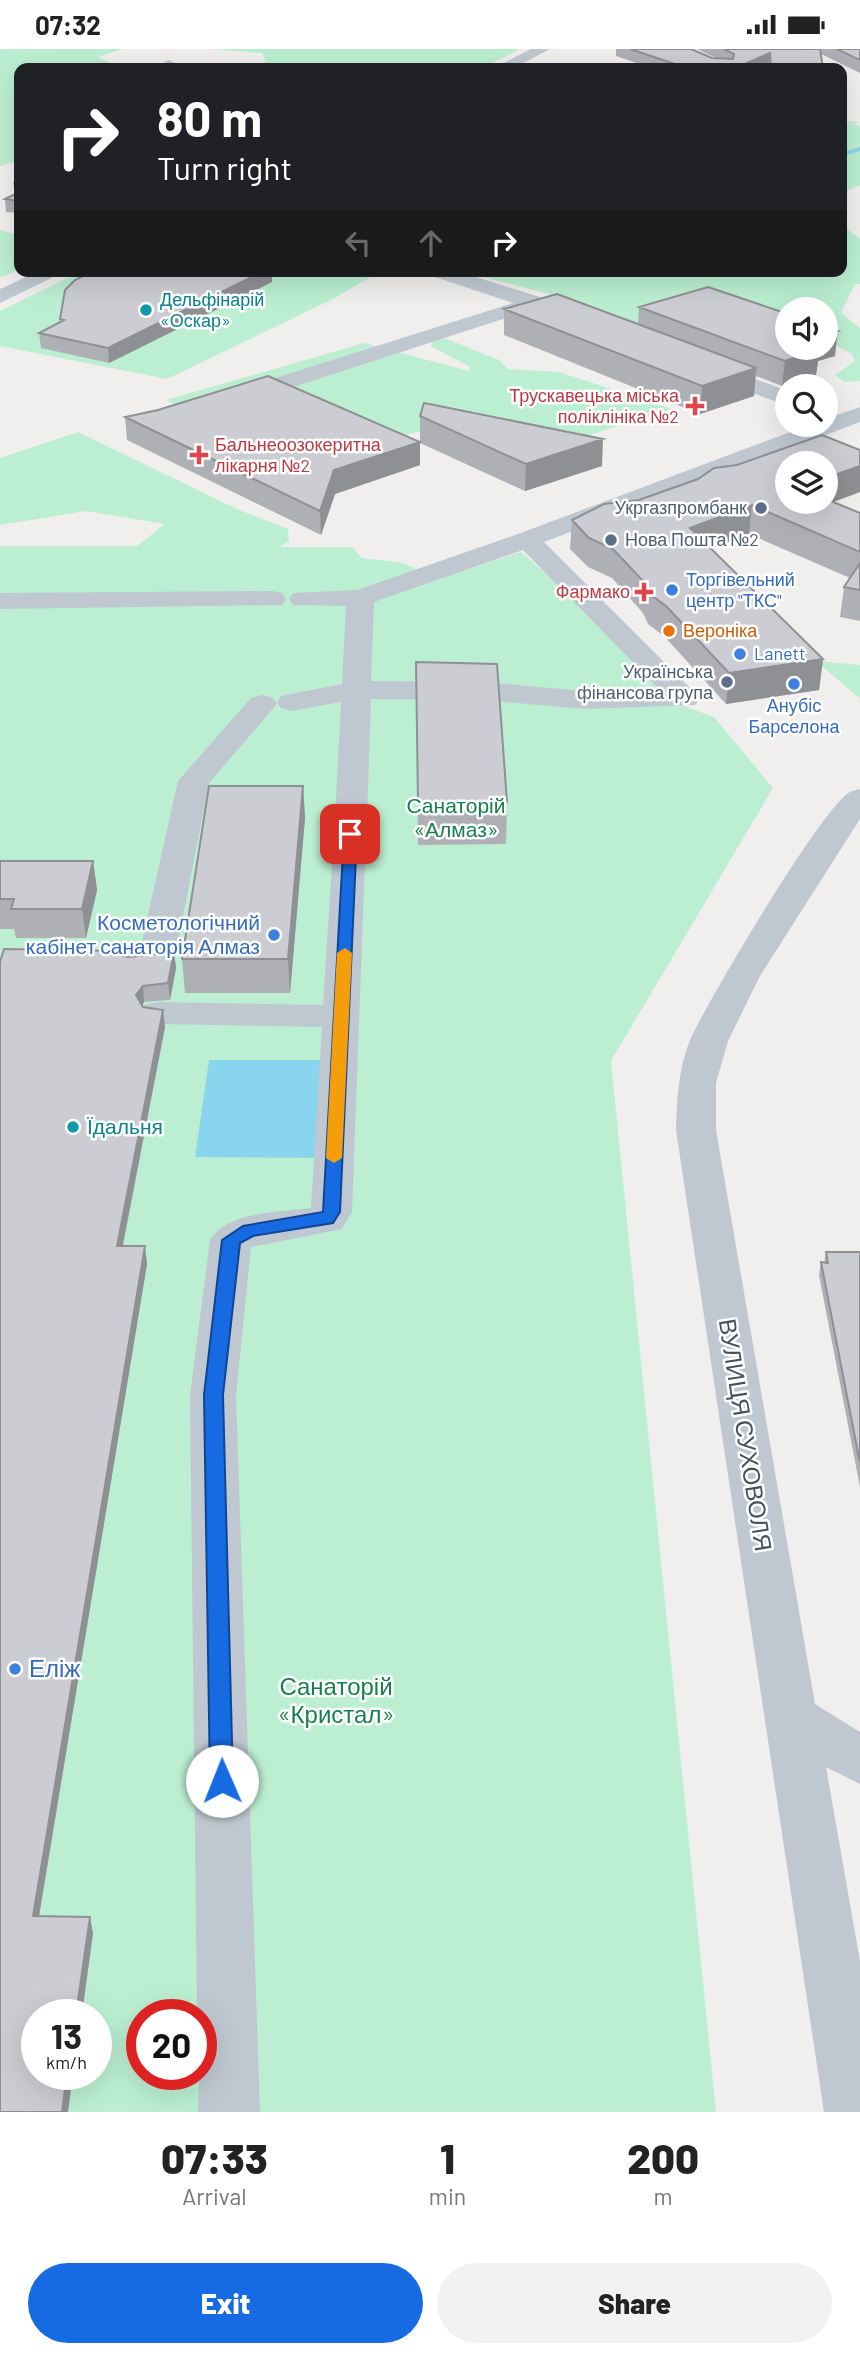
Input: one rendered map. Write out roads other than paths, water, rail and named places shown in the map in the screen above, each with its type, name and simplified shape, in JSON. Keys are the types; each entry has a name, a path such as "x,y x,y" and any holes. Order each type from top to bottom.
{"street":[{"path":"513,63 543,49"},
{"path":"0,297 43,277"},
{"path":"455,277 562,313"},
{"path":"217,404 536,303"},
{"path":"680,358 775,395"},
{"path":"755,409 775,403"},
{"path":"303,599 360,598 527,540 847,418"},
{"path":"134,955 194,781 277,703 357,690 481,691 584,700 685,699 527,540"},
{"path":"229,2112 213,1395 231,1240 249,1231 327,1219 331,1212 360,598"},
{"path":"0,601 272,599"},
{"name":"ВУЛИЦЯ СУХОВОЛЯ","path":"855,2112 696,1130 697,1083 709,1041 742,976 836,827 860,799"},
{"path":"158,1013 341,1016"},
{"path":"790,1716 860,1760"}],"water":[{"path":"209,1060 328,1060 322,1158 195,1157"}],"waterway":[{"path":"847,153 860,149"}],"place":[{"name":"Дельфінарій «Оскар»","path":"146,310"},
{"name":"Трускавецька міська поліклініка №2","path":"695,406"},
{"name":"Бальнеоозокеритна лікарня №2","path":"199,455"},
{"name":"Укргазпромбанк","path":"761,508"},
{"name":"Нова Пошта №2","path":"611,540"},
{"name":"Торгівельний центр \"ТКС\"","path":"672,590"},
{"name":"Фармако","path":"644,592"},
{"name":"Вероніка","path":"669,631"},
{"name":"Lanett","path":"740,654"},
{"name":"Українська фінансова група","path":"727,682"},
{"name":"Анубіс Барселона","path":"794,684"},
{"name":"Косметологічний кабінет санаторія Алмаз","path":"274,935"},
{"name":"Їдальня","path":"73,1127"},
{"name":"Еліж","path":"15,1669"}],"park label":[{"name":"Санаторій «Алмаз»","path":"456,818"},
{"name":"Санаторій «Кристал»","path":"336,1701"}]}
